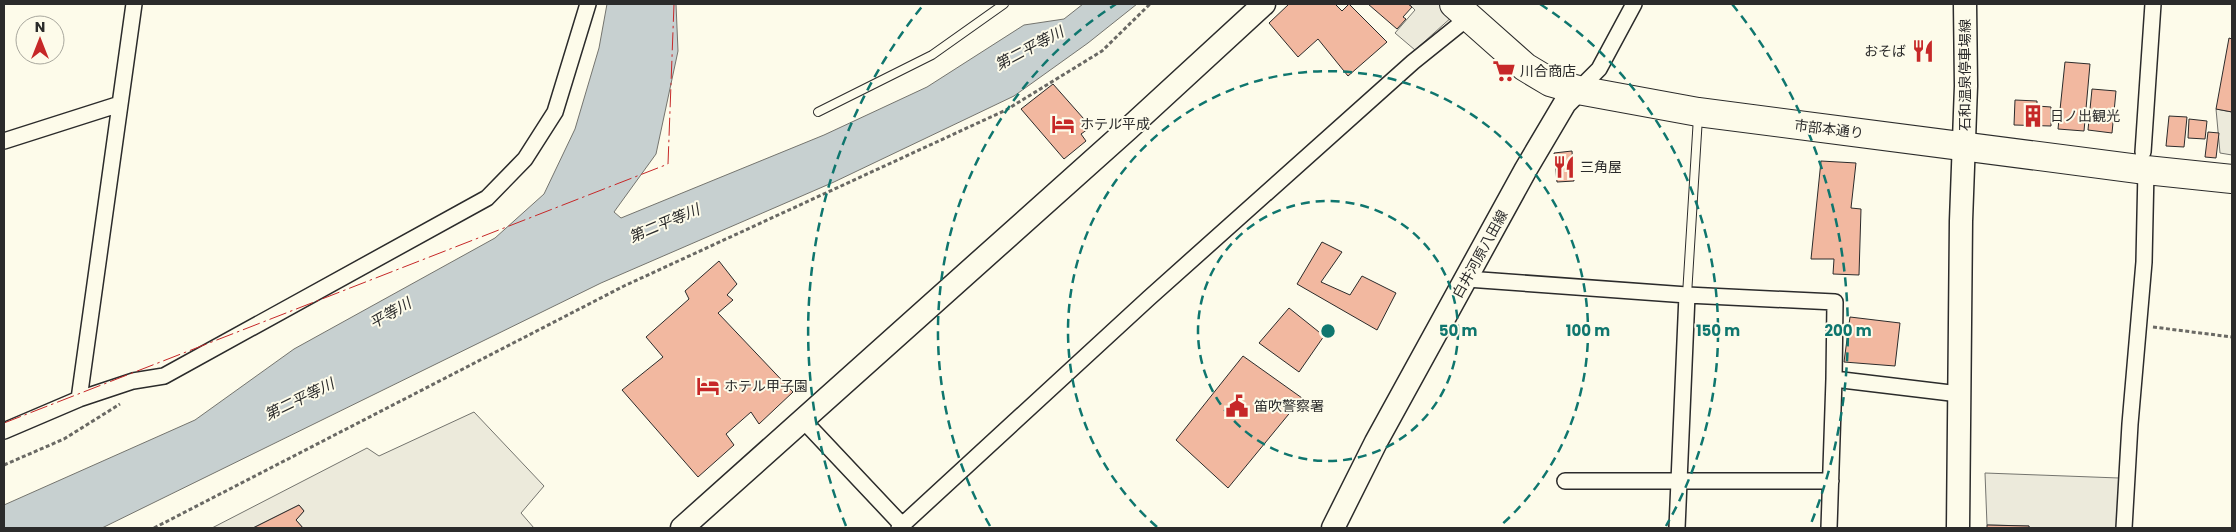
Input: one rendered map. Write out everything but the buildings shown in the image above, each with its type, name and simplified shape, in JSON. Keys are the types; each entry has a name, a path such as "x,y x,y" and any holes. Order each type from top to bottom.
{"highway":[{"name":"市部本通り","path":"1461,10 1525,67 1550,82 1578,90 1698,112 1964,147 2144,161 2232,179"}],"street":[{"path":"79,399 134,4"},
{"path":"4,430 79,399 133,381 164,376 487,198 525,158 555,112 588,4"},
{"path":"682,528 1264,4"},
{"path":"1578,90 1599,69 1634,4"},
{"name":"石和温泉停車場線","path":"1958,528 1966,77 1965,4"},
{"path":"2124,528 2130,424 2140,325 2144,161 2153,4"},
{"path":"803,420 900,527 1157,291 1413,62 1461,10"},
{"name":"白井河原八田線","path":"1333,528 1376,442 1526,169 1565,104 1578,90"},
{"path":"4,141 120,104"},
{"path":"1467,278 1687,295 1835,302 1829,528"},
{"path":"1677,528 1687,295"},
{"path":"1834,379 1959,394"},
{"path":"1565,481 1831,481"}],"lane":[{"path":"818,112 932,55 1004,4"},
{"path":"1687,295 1698,112"}],"path":[{"path":"154,528 624,286 1006,110 1102,51 1150,4"},
{"path":"2140,325 2232,337"},
{"path":"4,465 64,439 122,402"}],"shaded area":[{"path":"1409,4 1439,4 1453,16 1415,50 1395,33 1415,10"},
{"path":"2216,109 2232,112 2232,155 2220,153"},
{"path":"474,412 544,486 521,513 534,528 303,528 296,520 304,511 299,505 253,528 212,528 367,448 379,456"},
{"path":"1985,473 2119,478 2117,528 2029,528 2029,526 1987,525"}],"water":[{"path":"607,4 676,4 678,51 656,154 614,212 621,218 824,135 927,87 1024,25 1064,19 1083,4 1137,4 1088,43 1014,96 834,182 601,283 102,528 4,528 4,505 195,420 294,349 495,238 544,194 575,129 599,48"}],"power":[{"path":"4,423 668,164 674,4"}],"place":[{"name":"おそば","path":"1923,51"},
{"name":"川合商店","path":"1504,71"},
{"name":"日ノ出観光","path":"2033,116"},
{"name":"ホテル平成","path":"1063,124"},
{"name":"三角屋","path":"1564,167"},
{"name":"ホテル甲子園","path":"708,386"},
{"name":"笛吹警察署","path":"1237,406"}],"water label":[{"name":"第二平等川","path":"1029,48"},
{"name":"第二平等川","path":"664,223"},
{"name":"平等川","path":"390,313"},
{"name":"第二平等川","path":"299,399"}]}
